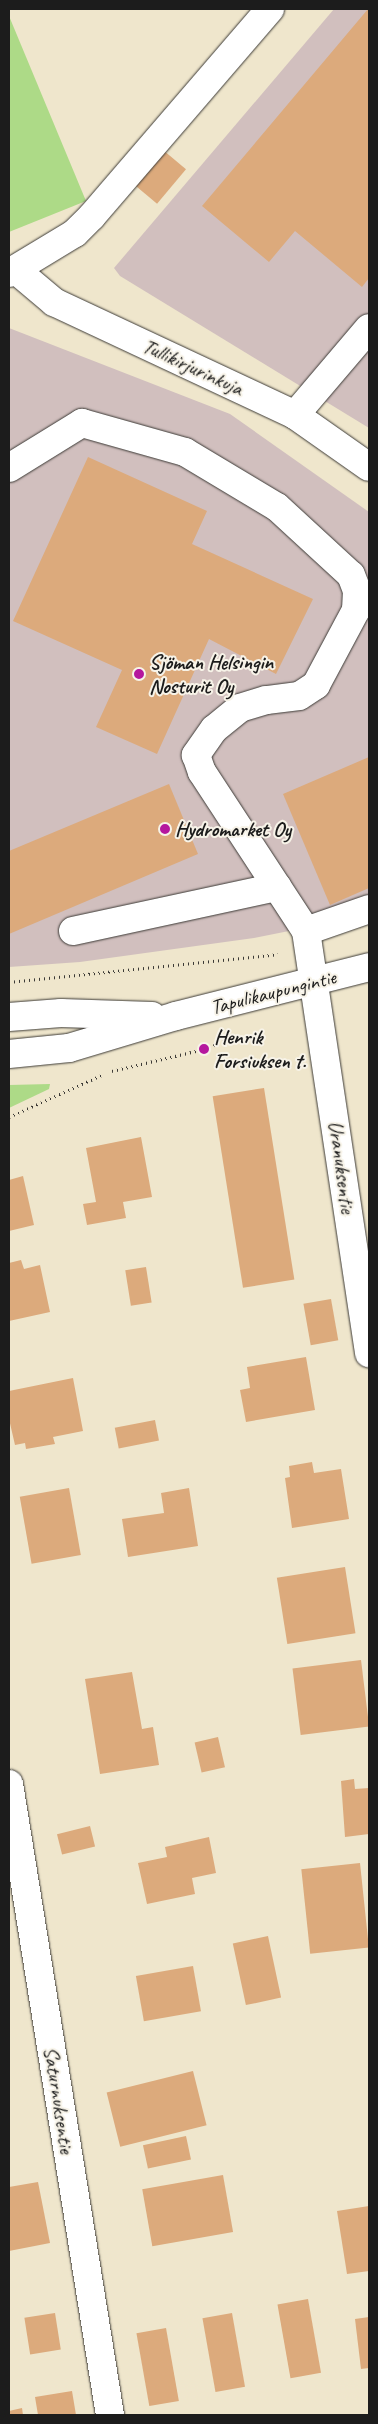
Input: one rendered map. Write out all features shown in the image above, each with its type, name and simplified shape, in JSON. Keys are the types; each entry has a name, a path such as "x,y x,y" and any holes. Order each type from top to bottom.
{"street":[{"path":"12,272 75,233 110,198 270,9"},
{"name":"Tullikirjurinkuja","path":"12,272 54,302 295,415 369,467"},
{"path":"295,415 369,328"},
{"path":"9,468 82,423 185,452 277,507 352,574 357,591 356,610 316,685 299,696 266,700 240,708 214,729 196,755 202,772 277,887 307,940 369,908"},
{"path":"73,931 277,887"},
{"name":"Uranuksentie","path":"307,940 369,1353"},
{"name":"Tapulikaupungintie","path":"9,1054 69,1048 176,1016 369,967"},
{"name":"Tapulikaupungintie","path":"9,1017 61,1013 176,1016"},
{"name":"Saturnuksentie","path":"9,1784 110,2415"}],"path":[{"path":"9,982 307,940"},
{"path":"9,1116 106,1073 204,1049 239,1035"}],"shaded area":[{"path":"334,9 369,9 369,428 120,276 114,268"},
{"path":"9,328 230,414 369,512 369,915 254,938 80,962 9,967"}],"green space":[{"path":"9,16 86,201 9,232"},
{"path":"50,1084 49,1089 9,1108 9,1085"}],"building":[{"path":"368,9 369,278 362,287 295,231 269,262 202,206"},
{"path":"163,150 186,169 157,204 134,184"},
{"path":"88,457 207,511 192,544 313,599 276,674 209,639 157,754 96,727 122,670 13,621"},
{"path":"369,757 369,888 330,905 283,794"},
{"path":"169,784 198,854 9,934 9,851"},
{"path":"264,1088 294,1280 243,1288 213,1096"},
{"path":"141,1137 152,1197 123,1202 126,1218 87,1225 83,1204 96,1202 86,1148"},
{"path":"23,1176 34,1225 9,1231 9,1180"},
{"path":"21,1260 24,1269 40,1265 50,1312 9,1321 9,1263"},
{"path":"146,1267 152,1303 131,1306 125,1270"},
{"path":"331,1299 338,1340 311,1345 303,1304"},
{"path":"306,1357 315,1410 246,1422 240,1390 250,1388 247,1367"},
{"path":"73,1378 83,1431 53,1437 55,1444 26,1449 25,1443 15,1445 9,1419 9,1391"},
{"path":"155,1420 159,1441 119,1448 115,1428"},
{"path":"312,1462 314,1473 341,1469 349,1519 292,1528 285,1478 290,1477 289,1466"},
{"path":"69,1488 81,1555 32,1564 20,1497"},
{"path":"189,1488 198,1546 128,1557 122,1519 164,1513 161,1493"},
{"path":"345,1567 355,1633 287,1644 277,1578"},
{"path":"361,1660 369,1727 301,1735 293,1668"},
{"path":"132,1672 142,1729 153,1727 159,1765 100,1774 85,1679"},
{"path":"218,1737 225,1767 202,1773 195,1742"},
{"path":"354,1779 355,1789 369,1788 369,1834 345,1837 341,1781"},
{"path":"90,1826 95,1846 62,1855 57,1834"},
{"path":"209,1837 216,1873 192,1878 195,1894 147,1904 138,1863 167,1857 165,1847"},
{"path":"360,1863 369,1948 310,1954 301,1869"},
{"path":"268,1936 281,1998 246,2005 233,1943"},
{"path":"193,1966 201,2011 144,2021 136,1976"},
{"path":"193,2071 207,2125 120,2147 107,2093"},
{"path":"186,2136 191,2159 148,2169 143,2145"},
{"path":"223,2175 233,2232 152,2246 142,2189"},
{"path":"38,2182 50,2243 9,2251 9,2187"},
{"path":"369,2206 369,2271 347,2274 337,2211"},
{"path":"308,2299 321,2373 290,2378 277,2304"},
{"path":"55,2313 61,2350 30,2354 24,2318"},
{"path":"232,2313 245,2387 215,2392 202,2318"},
{"path":"369,2317 369,2368 361,2369 355,2319"},
{"path":"166,2328 179,2401 149,2406 136,2333"},
{"path":"72,2391 76,2415 38,2415 35,2397"},
{"path":"22,2408 23,2415 9,2415 9,2411"}],"place":[{"name":"Sjöman Helsingin Nosturit Oy","path":"139,674"},
{"name":"Hydromarket Oy","path":"165,829"},
{"name":"Henrik Forsiuksen t.","path":"204,1049"}]}
